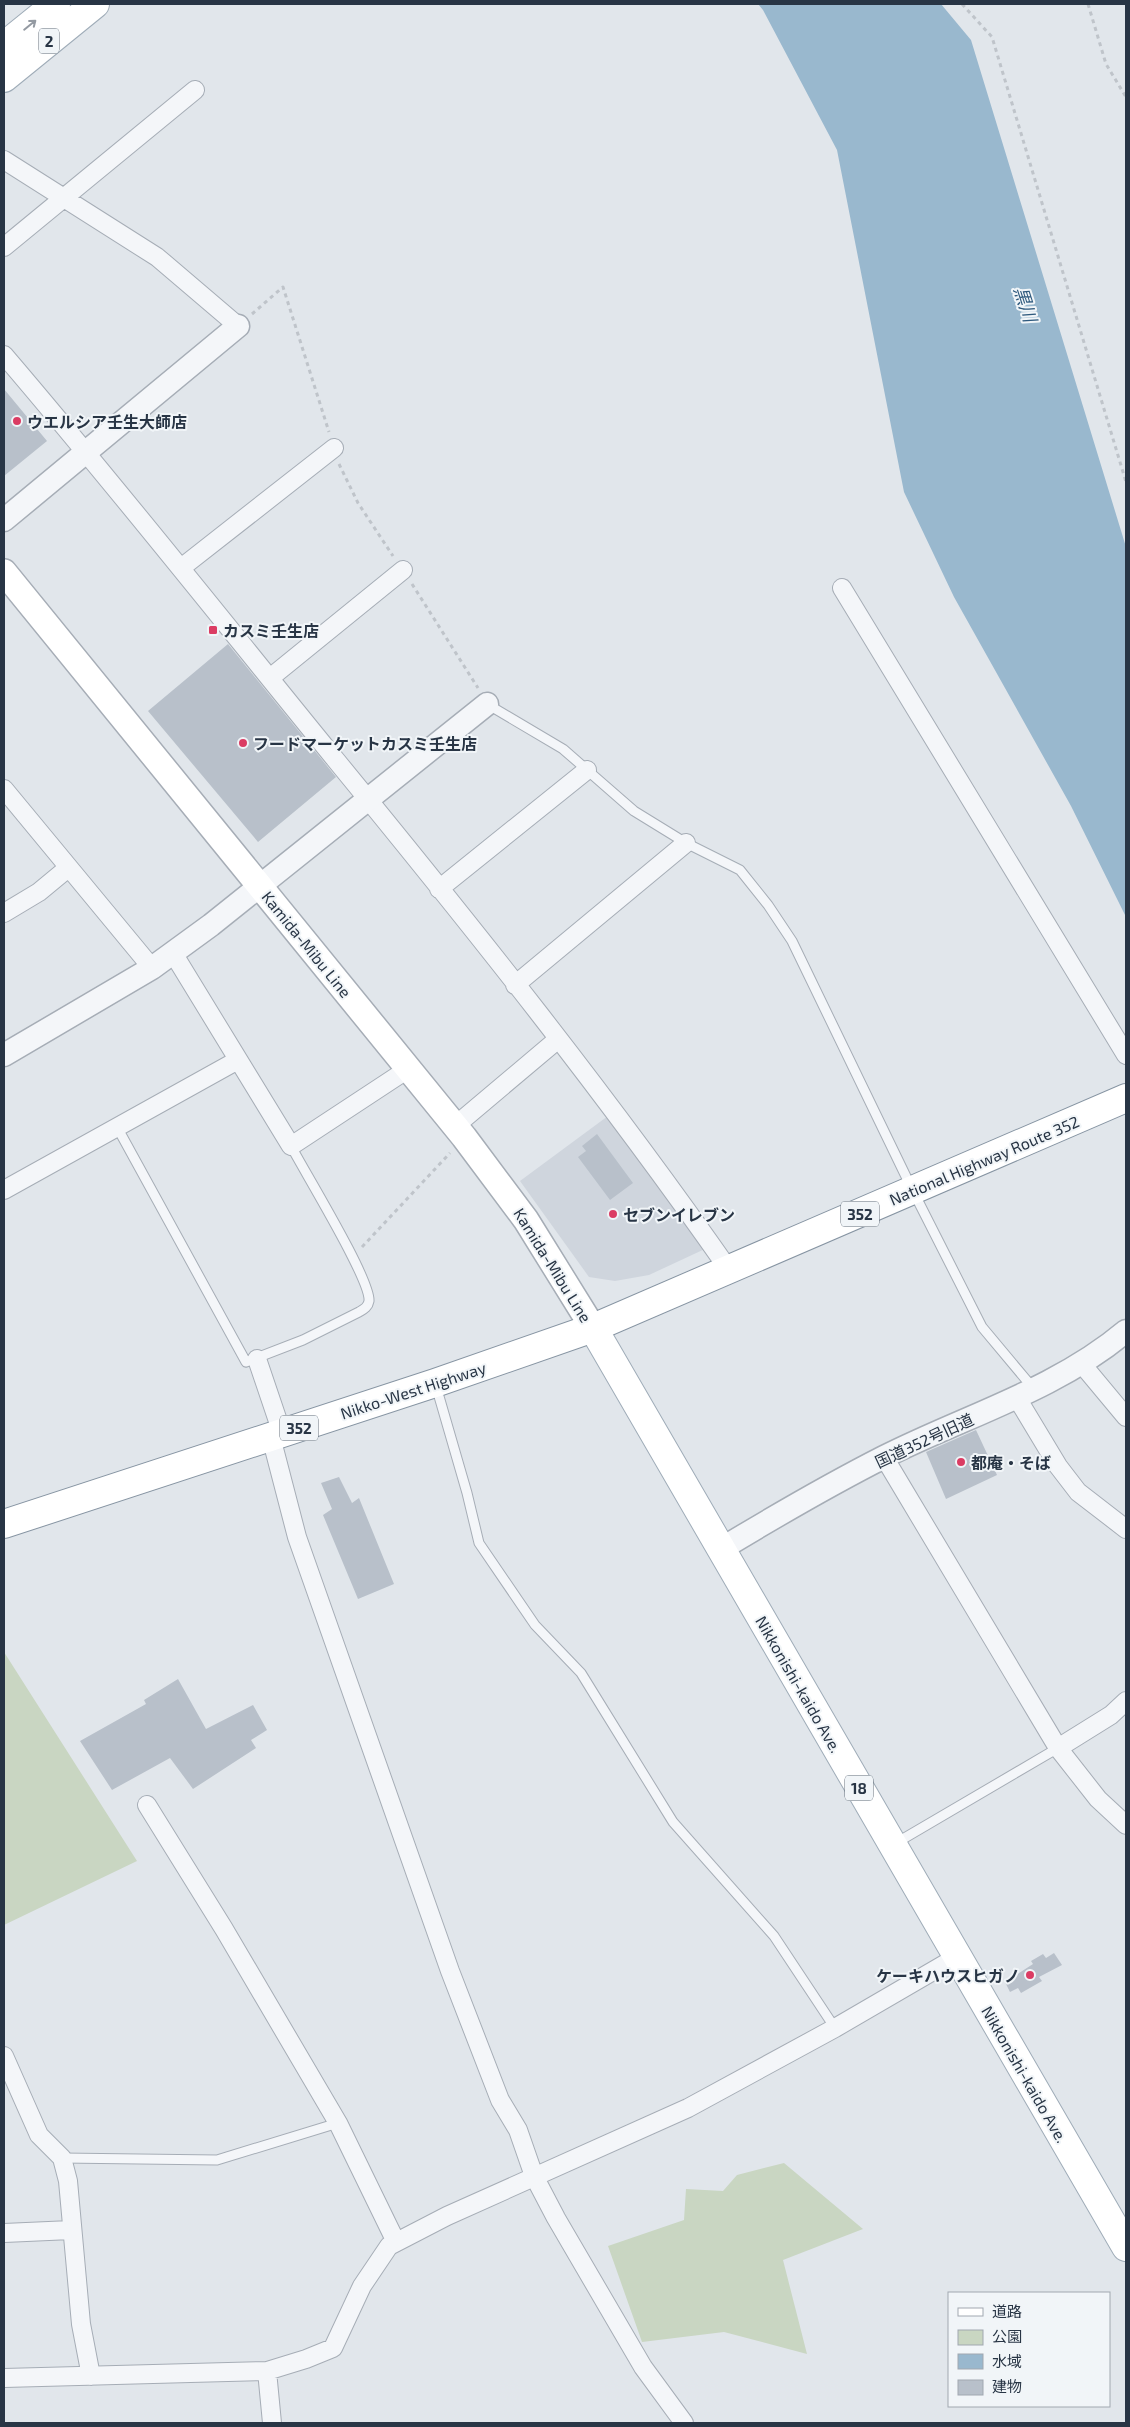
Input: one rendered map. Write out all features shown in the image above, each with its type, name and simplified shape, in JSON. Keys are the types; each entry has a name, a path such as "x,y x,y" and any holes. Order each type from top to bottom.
{"main road":[{"name":"2","path":"4,46 56,4"},
{"name":"2","path":"4,78 95,4"},
{"name":"Kamida-Mibu Line","path":"4,572 460,1131 526,1220 594,1328"},
{"name":"National Highway Route 352","path":"594,1328 1126,1098"},
{"name":"Nikko-West Highway","path":"4,1524 435,1383 594,1328"},
{"name":"Nikkonishi-kaido Ave.","path":"594,1328 1126,2247"}],"street":[{"path":"4,247 195,90"},
{"path":"4,160 157,257 238,326 4,520"},
{"path":"4,355 87,453 439,889 558,1040 729,1270"},
{"path":"180,568 334,448"},
{"path":"270,678 402,570"},
{"path":"842,588 1126,1055"},
{"path":"4,1055 152,968 173,953 260,886 487,704"},
{"path":"439,889 587,770"},
{"path":"4,789 152,968"},
{"path":"515,985 686,843"},
{"path":"4,913 39,892 68,868"},
{"path":"173,953 291,1146 408,1069"},
{"path":"460,1131 558,1040"},
{"path":"4,1190 238,1060"},
{"name":"国道352号旧道","path":"721,1549 884,1457 1025,1394 1081,1363 1126,1331"},
{"path":"257,1359 277,1435 297,1537 450,1971 500,2100 518,2130 534,2176 643,2367 684,2423"},
{"path":"1081,1363 1126,1417"},
{"path":"1025,1394 1058,1466 1078,1492 1126,1529"},
{"path":"884,1457 1058,1748 1098,1800 1126,1825"},
{"path":"1058,1748 1111,1715 1126,1701"},
{"path":"147,1805 229,1938 338,2123 396,2242"},
{"path":"4,2378 267,2371 306,2359 333,2348 362,2286 389,2246 534,2176 688,2108 835,2028 957,1957"},
{"path":"4,2056 39,2135 62,2158 68,2180 71,2230 81,2324 91,2376"},
{"path":"4,2233 71,2230"},
{"path":"267,2371 272,2423"}],"lane":[{"path":"487,704 563,749 634,811 686,843 740,870 768,905 792,941 913,1191 982,1327 1025,1394"},
{"path":"117,1127 246,1362 303,1340 366,1308 368,1294 351,1253 291,1146"},
{"path":"435,1383 467,1493 479,1543 535,1625 581,1673 673,1822 774,1936 835,2028"},
{"path":"893,1845 1058,1748"},
{"path":"62,2158 217,2160 338,2123"}],"path":[{"path":"962,4 992,37 1126,482"},
{"path":"1088,4 1106,64 1126,97"},
{"path":"238,326 283,286 339,465 358,503 441,627 487,704"},
{"path":"351,1253 365,1244 460,1131"}],"shaded area":[{"name":"セブンイレブン","path":"608,1116 707,1248 649,1275 615,1281 589,1277 520,1181"}],"green space":[{"path":"4,1652 137,1861 4,1925"},
{"path":"784,2163 863,2229 783,2260 807,2354 724,2332 642,2342 608,2246 684,2220 686,2189 723,2191 737,2175"}],"water":[{"name":"黒川","path":"758,4 941,4 971,40 1126,547 1126,917 1071,806 954,597 904,492 837,150 763,10"}],"building":[{"name":"ウエルシア壬生大師店","path":"4,389 47,441 4,476"},
{"name":"フードマーケットカスミ壬生店","path":"228,644 336,777 258,842 148,711"},
{"path":"597,1134 633,1183 610,1200 578,1157 586,1151 582,1146"},
{"name":"都庵・そば","path":"976,1430 997,1475 946,1499 926,1452"},
{"path":"339,1477 352,1503 359,1498 394,1584 358,1599 323,1515 332,1509 321,1483"},
{"path":"178,1679 206,1729 253,1705 267,1730 251,1740 256,1748 193,1789 170,1758 112,1790 80,1741 146,1704 144,1700"},
{"name":"ケーキハウスヒガノ","path":"1054,1953 1062,1965 1039,1977 1042,1981 1021,1993 1018,1988 1010,1992 1005,1982 1033,1964 1031,1961 1043,1954 1046,1958"}],"place":[{"name":"ウエルシア壬生大師店","path":"17,421"},
{"name":"カスミ壬生店","path":"213,630"},
{"name":"フードマーケットカスミ壬生店","path":"243,743"},
{"name":"セブンイレブン","path":"613,1214"},
{"name":"都庵・そば","path":"961,1462"},
{"name":"ケーキハウスヒガノ","path":"1030,1975"}]}
